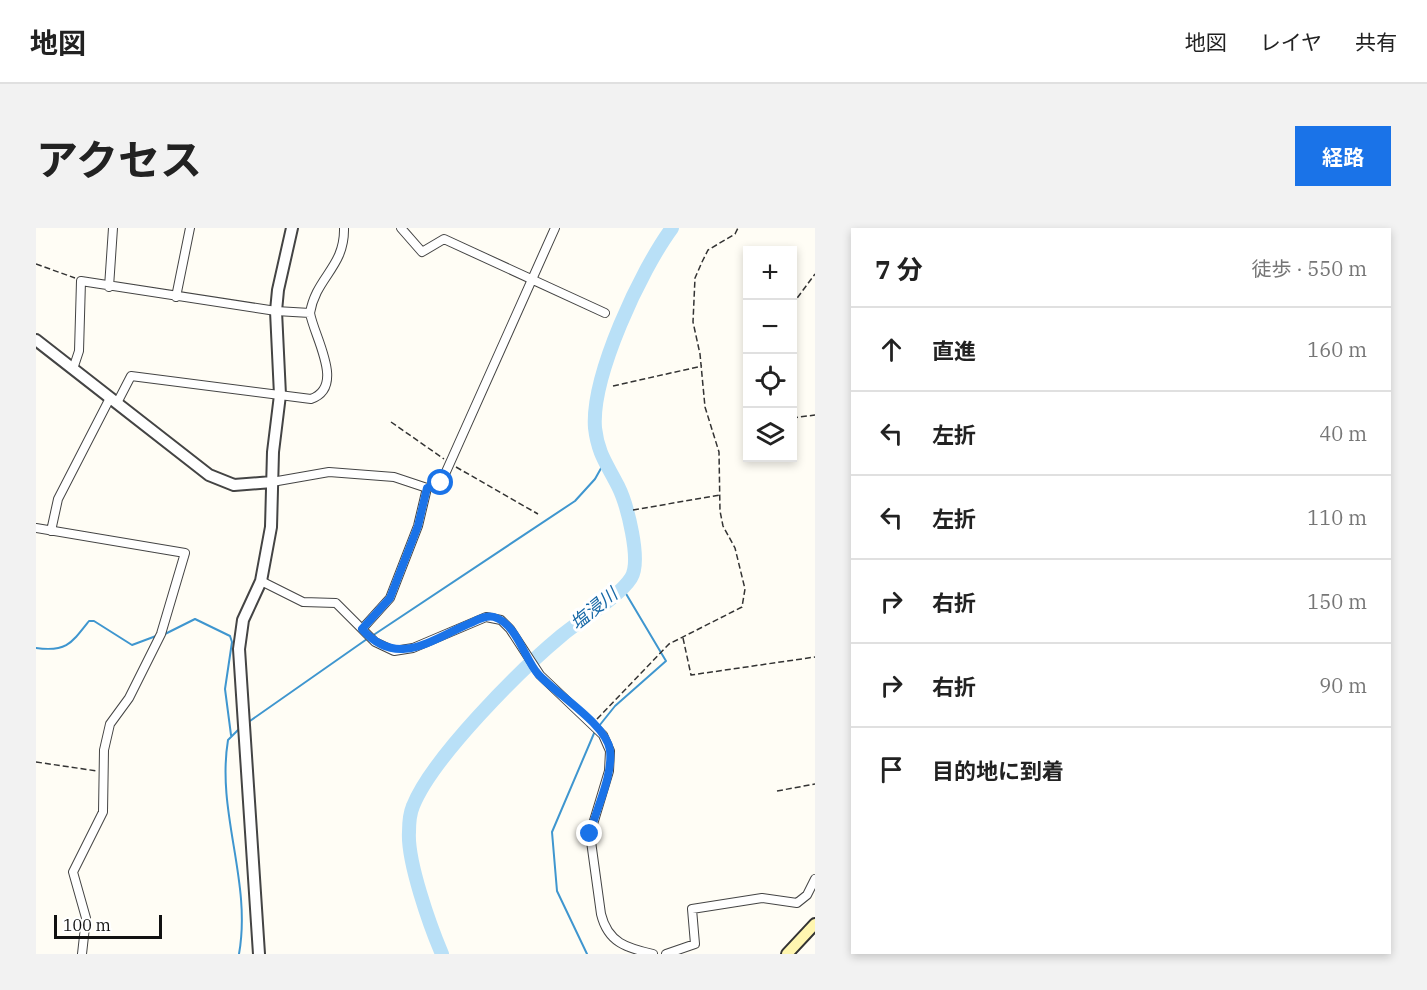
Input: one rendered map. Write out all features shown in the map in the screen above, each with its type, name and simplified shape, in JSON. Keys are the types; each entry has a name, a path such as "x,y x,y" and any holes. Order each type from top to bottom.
{"main road":[{"path":"787,954 815,924"}],"street":[{"path":"109,287 113,228"},
{"path":"176,297 190,228"},
{"path":"259,954 239,649 240,632 261,581 271,526 272,482 280,395 276,311 278,290 292,228"},
{"path":"51,531 58,499 114,401 131,376 311,399 325,391 328,379 327,368 310,313 317,292 343,251 344,228"},
{"path":"401,228 422,252 444,238 605,313"},
{"path":"36,339 216,479 234,485 339,472 394,477 427,488 441,483 555,228"},
{"path":"73,369 79,351 81,281 276,311 310,313"},
{"path":"362,629 390,598 418,526 427,488"},
{"path":"36,528 185,553 159,637 129,698 110,724 102,772 103,812 73,872 86,918 82,954"},
{"path":"261,581 303,602 336,603 375,642 394,651 413,648 470,623 493,616 510,628 536,671 603,735 610,751 609,771 590,834 604,926 616,942 653,954"},
{"path":"666,954 695,944 692,909 762,898 797,903 807,895 815,879"}],"path":[{"path":"592,724 657,654 682,638 742,607 745,603 745,589 735,548 723,526 718,444 705,407 702,366 693,322 695,278 708,250 735,234 738,228"},
{"path":"36,264 81,281"},
{"path":"796,300 815,273"},
{"path":"613,386 702,366"},
{"path":"797,417 815,415"},
{"path":"391,422 450,464 538,514"},
{"path":"633,510 720,495"},
{"path":"682,638 691,675 815,657"},
{"path":"36,762 102,772"},
{"path":"777,791 815,784"}],"waterway":[{"name":"塩浸川","path":"442,954 415,876 409,844 412,809 423,786 438,764 501,692 544,651 609,600 631,578 635,559 632,532 622,494 598,445 595,428 596,406 609,353 620,324 646,270 672,228"},
{"path":"372,636 575,501 595,479 604,463"},
{"path":"587,954 557,891 552,832 595,731 615,706 666,661 622,587"},
{"path":"161,636 195,619 230,636 232,642 225,689 231,735"},
{"path":"36,648 54,649 67,645 89,621 94,621 132,645 156,636"},
{"path":"247,723 367,639"},
{"path":"239,954 242,927 241,900 226,794 226,767 228,740 240,728"}],"route":[{"path":"441,483 427,488 418,526 390,598 362,629 375,642 394,651 413,648 486,617 493,616 510,628 536,671 566,698 603,735 608,743 609,771 590,834"}]}
